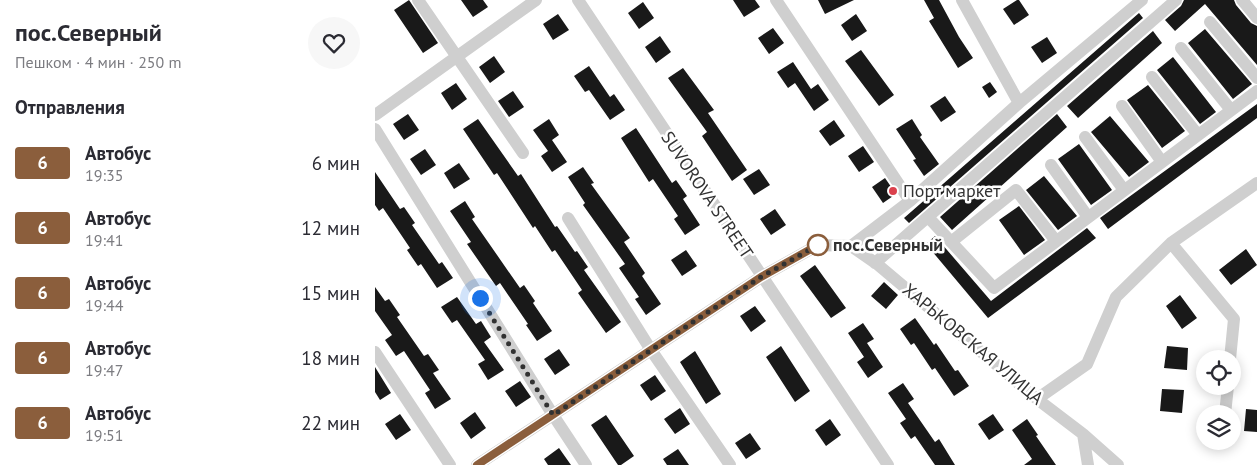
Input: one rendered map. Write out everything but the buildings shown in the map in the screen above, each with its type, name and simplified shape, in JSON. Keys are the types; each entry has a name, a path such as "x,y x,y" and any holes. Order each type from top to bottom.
{"street":[{"path":"418,0 523,153"},
{"path":"375,115 536,0"},
{"name":"SUVOROVA STREET","path":"578,0 887,465"},
{"path":"776,0 910,201"},
{"path":"962,0 1019,103"},
{"path":"477,465 761,277 818,245 851,246 910,201 1019,103 1142,0"},
{"path":"875,263 1176,0"},
{"path":"1242,0 1257,18"},
{"path":"1210,22 1257,78"},
{"path":"1181,48 1231,110"},
{"path":"1152,77 1198,135"},
{"path":"928,217 994,288 1257,91"},
{"path":"1122,106 1162,162"},
{"path":"375,129 586,465"},
{"path":"1085,137 1124,190"},
{"path":"1051,165 1088,217"},
{"path":"1037,399 1087,364 1116,296 1171,243 1257,183"},
{"path":"951,242 1017,190 1056,241"},
{"path":"568,218 651,350 730,465"},
{"path":"1171,243 1234,319 1231,350"},
{"name":"ХАРЬКОВСКАЯ УЛИЦА","path":"851,246 875,263 1118,465"},
{"path":"375,352 450,465"},
{"path":"1083,434 1088,465"}],"bus line":[{"name":"6","path":"477,465 761,277 818,245"}],"place":[{"name":"Порт маркет","path":"893,191"},
{"name":"пос.Северный","path":"818,245"}],"route":[{"path":"480,298 553,415 761,277 818,245"}]}
